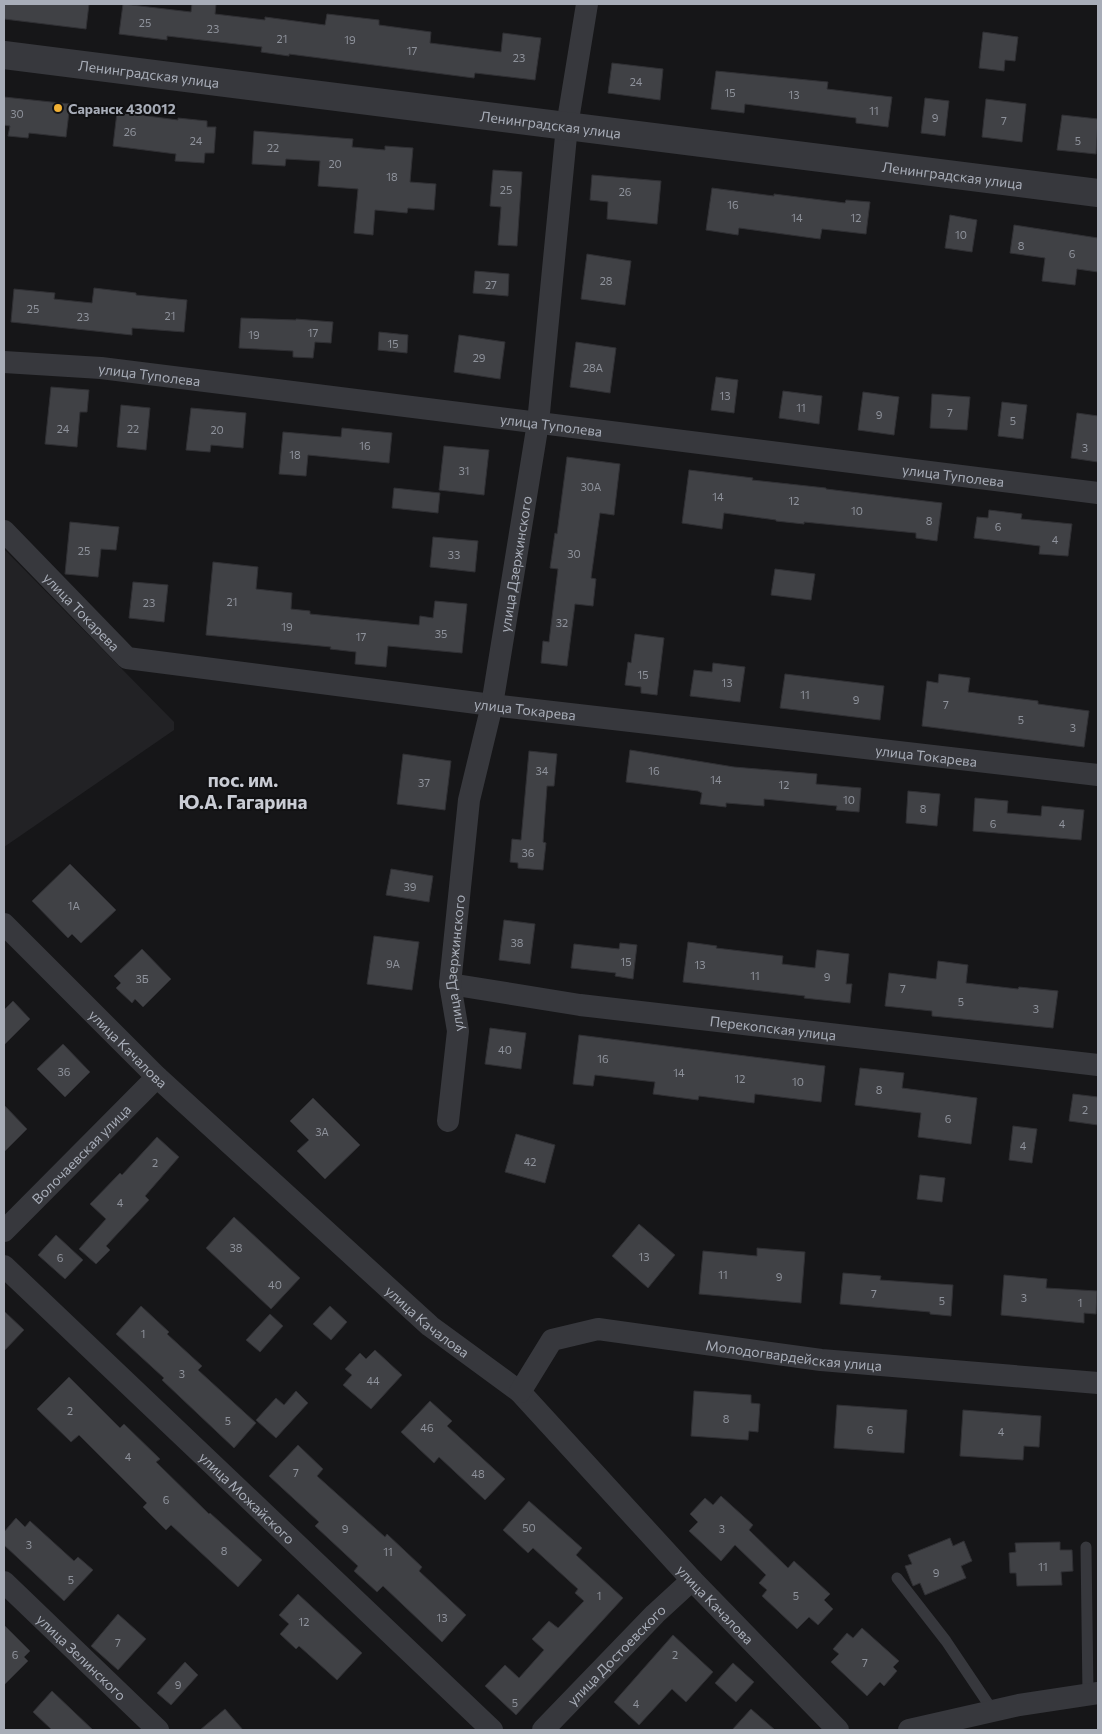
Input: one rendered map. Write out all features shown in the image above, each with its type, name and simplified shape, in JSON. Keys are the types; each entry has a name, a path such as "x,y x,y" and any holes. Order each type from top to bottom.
{"street":[{"name":"улица Дзержинского","path":"448,1121 458,1032 450,984 469,800 492,705 538,423 567,126 586,4"},
{"name":"Ленинградская улица","path":"4,56 1098,193"},
{"name":"улица Туполева","path":"4,362 102,368 1098,492"},
{"name":"улица Токарева","path":"4,531 127,658 492,705 1098,775"},
{"name":"улица Качалова","path":"4,924 157,1077 430,1326 520,1392 692,1580 838,1730"},
{"name":"Перекопская улица","path":"450,984 580,1005 1098,1065"},
{"name":"Волочаевская улица","path":"4,1231 157,1077"},
{"name":"улица Можайского","path":"4,1266 492,1730"},
{"name":"Молодогвардейская улица","path":"520,1392 552,1340 598,1330 821,1360 1098,1383"},
{"name":"улица Достоевского","path":"543,1730 656,1614 692,1580"},
{"name":"улица Зелинского","path":"4,1582 158,1730"},
{"path":"909,1730 1019,1705 1093,1694"}],"lane":[{"path":"1086,1546 1093,1694"},
{"path":"897,1578 946,1641 993,1711"}],"shaded area":[{"path":"4,549 174,722 174,730 4,847"}],"building":[{"path":"4,4 89,4 86,29 4,19"},
{"path":"123,4 191,12 192,4 216,4 215,14 265,20 265,17 325,25 327,14 379,20 379,25 431,32 430,43 501,52 503,33 541,38 535,80 475,73 474,78 261,52 262,47 167,36 167,40 119,34"},
{"path":"983,32 1018,37 1015,61 1005,60 1004,71 979,68"},
{"path":"612,63 663,69 660,100 608,93"},
{"path":"716,71 828,82 827,89 892,97 888,127 856,123 856,118 745,104 744,113 711,109"},
{"path":"4,97 70,104 66,137 29,133 28,138 8,136 10,126 4,125"},
{"path":"925,98 949,101 945,136 921,133"},
{"path":"986,99 1026,104 1022,142 982,137"},
{"path":"117,112 178,120 178,118 207,121 207,127 216,127 214,153 205,153 204,163 175,161 176,154 113,146"},
{"path":"1062,115 1098,119 1096,154 1057,150"},
{"path":"254,131 353,139 352,147 385,150 385,146 413,148 410,182 436,184 434,210 408,208 407,213 375,210 373,235 354,233 358,189 318,186 320,161 286,159 285,166 252,164"},
{"path":"493,170 522,172 517,246 498,245 501,207 490,206"},
{"path":"592,175 661,181 657,224 607,219 608,202 590,200"},
{"path":"712,188 845,203 846,200 870,202 866,234 822,229 820,239 739,228 738,235 706,230"},
{"path":"950,215 977,220 972,252 945,248"},
{"path":"1014,225 1098,238 1098,272 1077,269 1075,285 1042,281 1045,258 1010,253"},
{"path":"587,254 631,261 625,305 581,299"},
{"path":"475,271 509,274 508,296 473,293"},
{"path":"94,288 136,293 136,295 187,300 184,332 132,328 132,335 11,322 14,289 55,293 54,299 92,303"},
{"path":"241,318 333,322 331,343 315,342 313,358 293,357 293,351 239,348"},
{"path":"379,332 408,335 407,353 378,350"},
{"path":"459,335 505,342 500,379 454,372"},
{"path":"576,342 616,348 610,393 570,387"},
{"path":"716,377 738,380 734,413 711,410"},
{"path":"51,387 89,390 87,412 80,412 77,447 45,444"},
{"path":"783,391 822,396 819,424 779,418"},
{"path":"863,392 899,397 894,435 858,430"},
{"path":"932,394 970,397 967,430 930,428"},
{"path":"1002,402 1027,405 1023,439 998,436"},
{"path":"121,405 150,408 146,450 117,447"},
{"path":"191,408 246,413 243,448 211,445 210,452 186,450"},
{"path":"1077,413 1098,416 1098,462 1071,458"},
{"path":"342,428 392,433 389,463 308,455 306,476 279,474 283,432 341,437"},
{"path":"444,446 489,450 484,495 439,490"},
{"path":"567,457 620,464 614,515 600,513 591,578 596,579 593,606 575,604 567,666 541,663 543,641 549,642 558,569 550,568 555,533 557,534"},
{"path":"689,470 753,478 752,480 942,503 937,541 916,538 916,533 804,522 804,524 724,513 722,529 682,523"},
{"path":"394,488 440,493 438,513 392,508"},
{"path":"989,510 1022,514 1021,519 1072,524 1068,556 1039,554 1040,546 974,538 977,517 988,518"},
{"path":"70,522 119,527 116,550 101,549 98,577 65,574"},
{"path":"433,537 478,541 475,572 430,567"},
{"path":"213,562 258,567 256,589 292,593 291,609 310,611 310,614 419,625 420,616 433,618 435,601 467,604 462,653 388,646 386,667 355,664 356,652 330,649 331,647 206,635"},
{"path":"775,569 815,574 811,600 771,595"},
{"path":"133,582 168,585 164,622 129,618"},
{"path":"635,634 664,638 657,695 641,693 641,687 625,685 628,662 631,663"},
{"path":"713,663 745,667 740,702 690,696 694,670 712,672"},
{"path":"785,674 884,686 880,720 780,708"},
{"path":"939,674 970,678 968,692 1038,701 1038,704 1089,711 1084,747 922,726 927,681 938,683"},
{"path":"630,750 734,767 817,774 816,784 861,788 859,812 836,810 837,806 764,799 764,806 726,803 726,807 700,804 702,793 698,791 626,782"},
{"path":"529,751 557,754 554,786 547,786 543,842 546,843 543,870 518,868 518,863 510,862 512,839 521,840"},
{"path":"403,754 451,761 445,810 397,804"},
{"path":"908,791 940,794 937,826 906,823"},
{"path":"975,798 1008,801 1007,813 1041,816 1042,806 1084,810 1081,840 973,831"},
{"path":"70,864 116,910 81,943 72,934 68,938 32,901"},
{"path":"391,869 433,876 429,902 386,895"},
{"path":"504,920 535,924 530,964 499,960"},
{"path":"374,936 419,942 412,990 367,984"},
{"path":"688,942 717,946 716,948 783,956 782,964 815,968 817,950 849,954 846,984 852,984 850,1003 683,982"},
{"path":"620,943 637,945 633,979 615,976 616,973 571,968 574,944 619,949"},
{"path":"142,949 171,979 143,1007 135,999 132,1003 116,988 121,983 114,976"},
{"path":"938,961 968,965 966,983 1058,991 1053,1028 932,1016 932,1011 885,1006 889,973 936,979"},
{"path":"13,1001 30,1019 4,1045 4,1010"},
{"path":"490,1028 526,1033 521,1069 485,1064"},
{"path":"579,1035 825,1066 821,1102 755,1094 754,1103 699,1096 698,1100 653,1094 655,1082 595,1075 593,1086 573,1084"},
{"path":"63,1044 90,1072 65,1097 37,1069"},
{"path":"860,1068 904,1073 902,1088 977,1098 971,1144 918,1137 921,1113 855,1105"},
{"path":"1073,1094 1098,1097 1098,1125 1069,1121"},
{"path":"313,1098 360,1145 325,1179 297,1151 309,1140 290,1121"},
{"path":"4,1105 27,1129 4,1152"},
{"path":"1013,1126 1037,1129 1032,1163 1009,1160"},
{"path":"516,1134 555,1145 545,1183 505,1172"},
{"path":"157,1137 179,1157 145,1196 149,1200 106,1246 110,1250 96,1264 79,1249 106,1219 90,1204 120,1173 122,1175"},
{"path":"920,1175 945,1178 942,1202 917,1199"},
{"path":"234,1217 300,1278 271,1309 206,1248"},
{"path":"639,1224 675,1255 648,1288 612,1256"},
{"path":"56,1235 83,1260 65,1279 38,1255"},
{"path":"757,1248 805,1252 801,1303 699,1294 703,1251 757,1256"},
{"path":"843,1273 881,1276 880,1280 953,1285 951,1316 930,1314 930,1312 840,1304"},
{"path":"1004,1275 1047,1279 1046,1288 1097,1291 1096,1314 1084,1313 1084,1323 1001,1315"},
{"path":"141,1306 169,1332 167,1334 202,1366 198,1370 256,1423 234,1448 162,1380 164,1378 116,1334"},
{"path":"330,1306 347,1322 331,1340 313,1324"},
{"path":"4,1311 24,1330 4,1351"},
{"path":"270,1314 283,1326 260,1352 246,1340"},
{"path":"375,1350 402,1375 371,1409 343,1385 352,1375 345,1369 360,1353 366,1359"},
{"path":"69,1377 120,1428 124,1424 160,1459 156,1462 209,1514 262,1560 238,1587 171,1525 166,1530 143,1507 147,1503 79,1435 71,1442 37,1409"},
{"path":"296,1391 308,1403 276,1438 256,1420 276,1398 284,1405"},
{"path":"694,1391 751,1395 751,1403 760,1404 758,1432 749,1431 748,1440 691,1436"},
{"path":"430,1401 452,1421 447,1426 505,1479 485,1500 439,1457 434,1463 401,1432"},
{"path":"837,1405 907,1410 904,1453 834,1448"},
{"path":"963,1410 1041,1416 1039,1447 1024,1446 1023,1460 960,1456"},
{"path":"298,1445 323,1469 317,1476 385,1537 387,1534 422,1567 419,1571 466,1615 442,1642 383,1586 377,1592 354,1571 358,1566 315,1526 319,1522 269,1476"},
{"path":"721,1496 753,1525 749,1530 788,1568 794,1561 830,1594 824,1600 833,1609 818,1625 809,1617 797,1629 762,1596 767,1590 759,1583 766,1575 735,1545 721,1561 689,1531 698,1522 690,1514 705,1498 713,1505"},
{"path":"529,1501 582,1548 576,1555 623,1598 516,1715 485,1686 505,1665 519,1678 544,1650 532,1639 549,1621 558,1628 584,1601 575,1593 578,1589 533,1548 528,1553 503,1530"},
{"path":"16,1518 25,1527 30,1521 74,1561 78,1557 93,1570 64,1601 4,1545 4,1532"},
{"path":"950,1538 953,1546 964,1541 972,1561 961,1566 966,1578 925,1595 920,1583 913,1586 905,1566 912,1564 908,1555"},
{"path":"1060,1542 1060,1550 1072,1550 1073,1571 1061,1572 1062,1585 1017,1586 1016,1573 1010,1573 1009,1553 1016,1552 1015,1543"},
{"path":"298,1594 362,1653 337,1680 299,1646 296,1649 280,1634 289,1624 279,1615"},
{"path":"118,1614 146,1639 118,1670 91,1646"},
{"path":"4,1625 30,1651 24,1657 28,1661 4,1685"},
{"path":"862,1628 899,1661 893,1667 897,1671 884,1686 880,1682 867,1696 831,1662 839,1654 833,1649 847,1633 853,1638"},
{"path":"673,1635 713,1672 686,1702 672,1689 639,1725 614,1702"},
{"path":"185,1662 198,1675 171,1705 157,1693"},
{"path":"733,1663 754,1682 736,1702 715,1683"},
{"path":"52,1691 93,1730 52,1730 33,1712"},
{"path":"225,1709 243,1730 200,1730"},
{"path":"751,1709 775,1730 732,1730"}],"place":[{"name":"Саранск 430012","path":"58,108"}],"district":[{"name":"пос. им. Ю.А. Гагарина","path":"243,790"}]}
